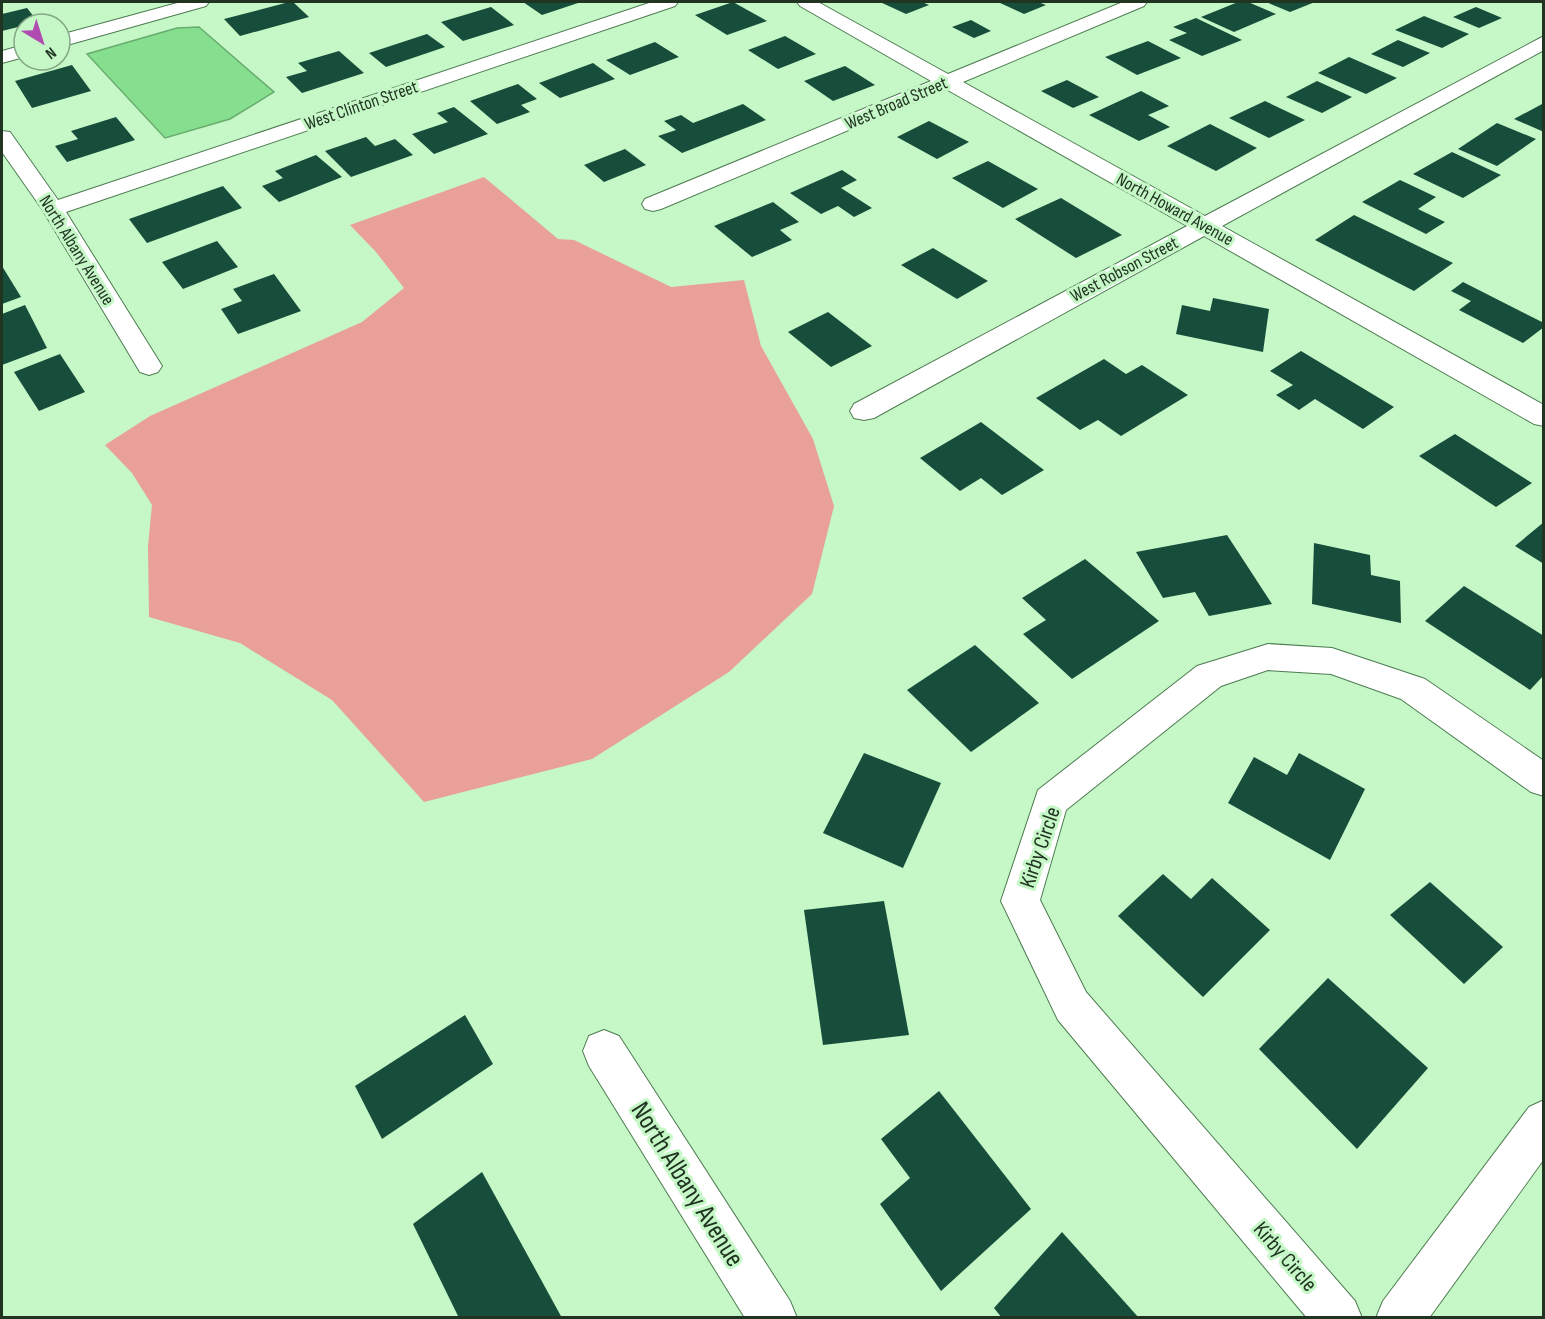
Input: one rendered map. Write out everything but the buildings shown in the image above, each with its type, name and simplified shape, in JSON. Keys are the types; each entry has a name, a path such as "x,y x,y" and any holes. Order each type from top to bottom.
{"street":[{"path":"72,38 200,2"},
{"name":"West Clinton Street","path":"53,209 669,2"},
{"name":"North Howard Avenue","path":"806,2 1544,417"},
{"name":"West Broad Street","path":"653,204 1138,2"},
{"name":"West Robson Street","path":"864,411 1544,42"},
{"name":"North Albany Avenue","path":"2,137 53,209 149,366"},
{"name":"Kirby Circle","path":"1338,1317 1072,1006 1020,901 1051,801 1209,676 1268,657 1332,661 1413,689 1544,782"},
{"name":"North Albany Avenue","path":"603,1051 773,1317"},
{"path":"1400,1317 1544,1122"}],"shaded area":[{"path":"199,27 274,92 230,119 165,138 87,54 177,28"},
{"path":"484,177 558,239 574,240 671,287 744,280 761,346 813,439 834,506 812,594 729,672 592,759 424,802 332,700 240,643 149,617 148,546 152,505 132,473 105,445 150,416 362,322 404,288 376,252 350,225"}]}
